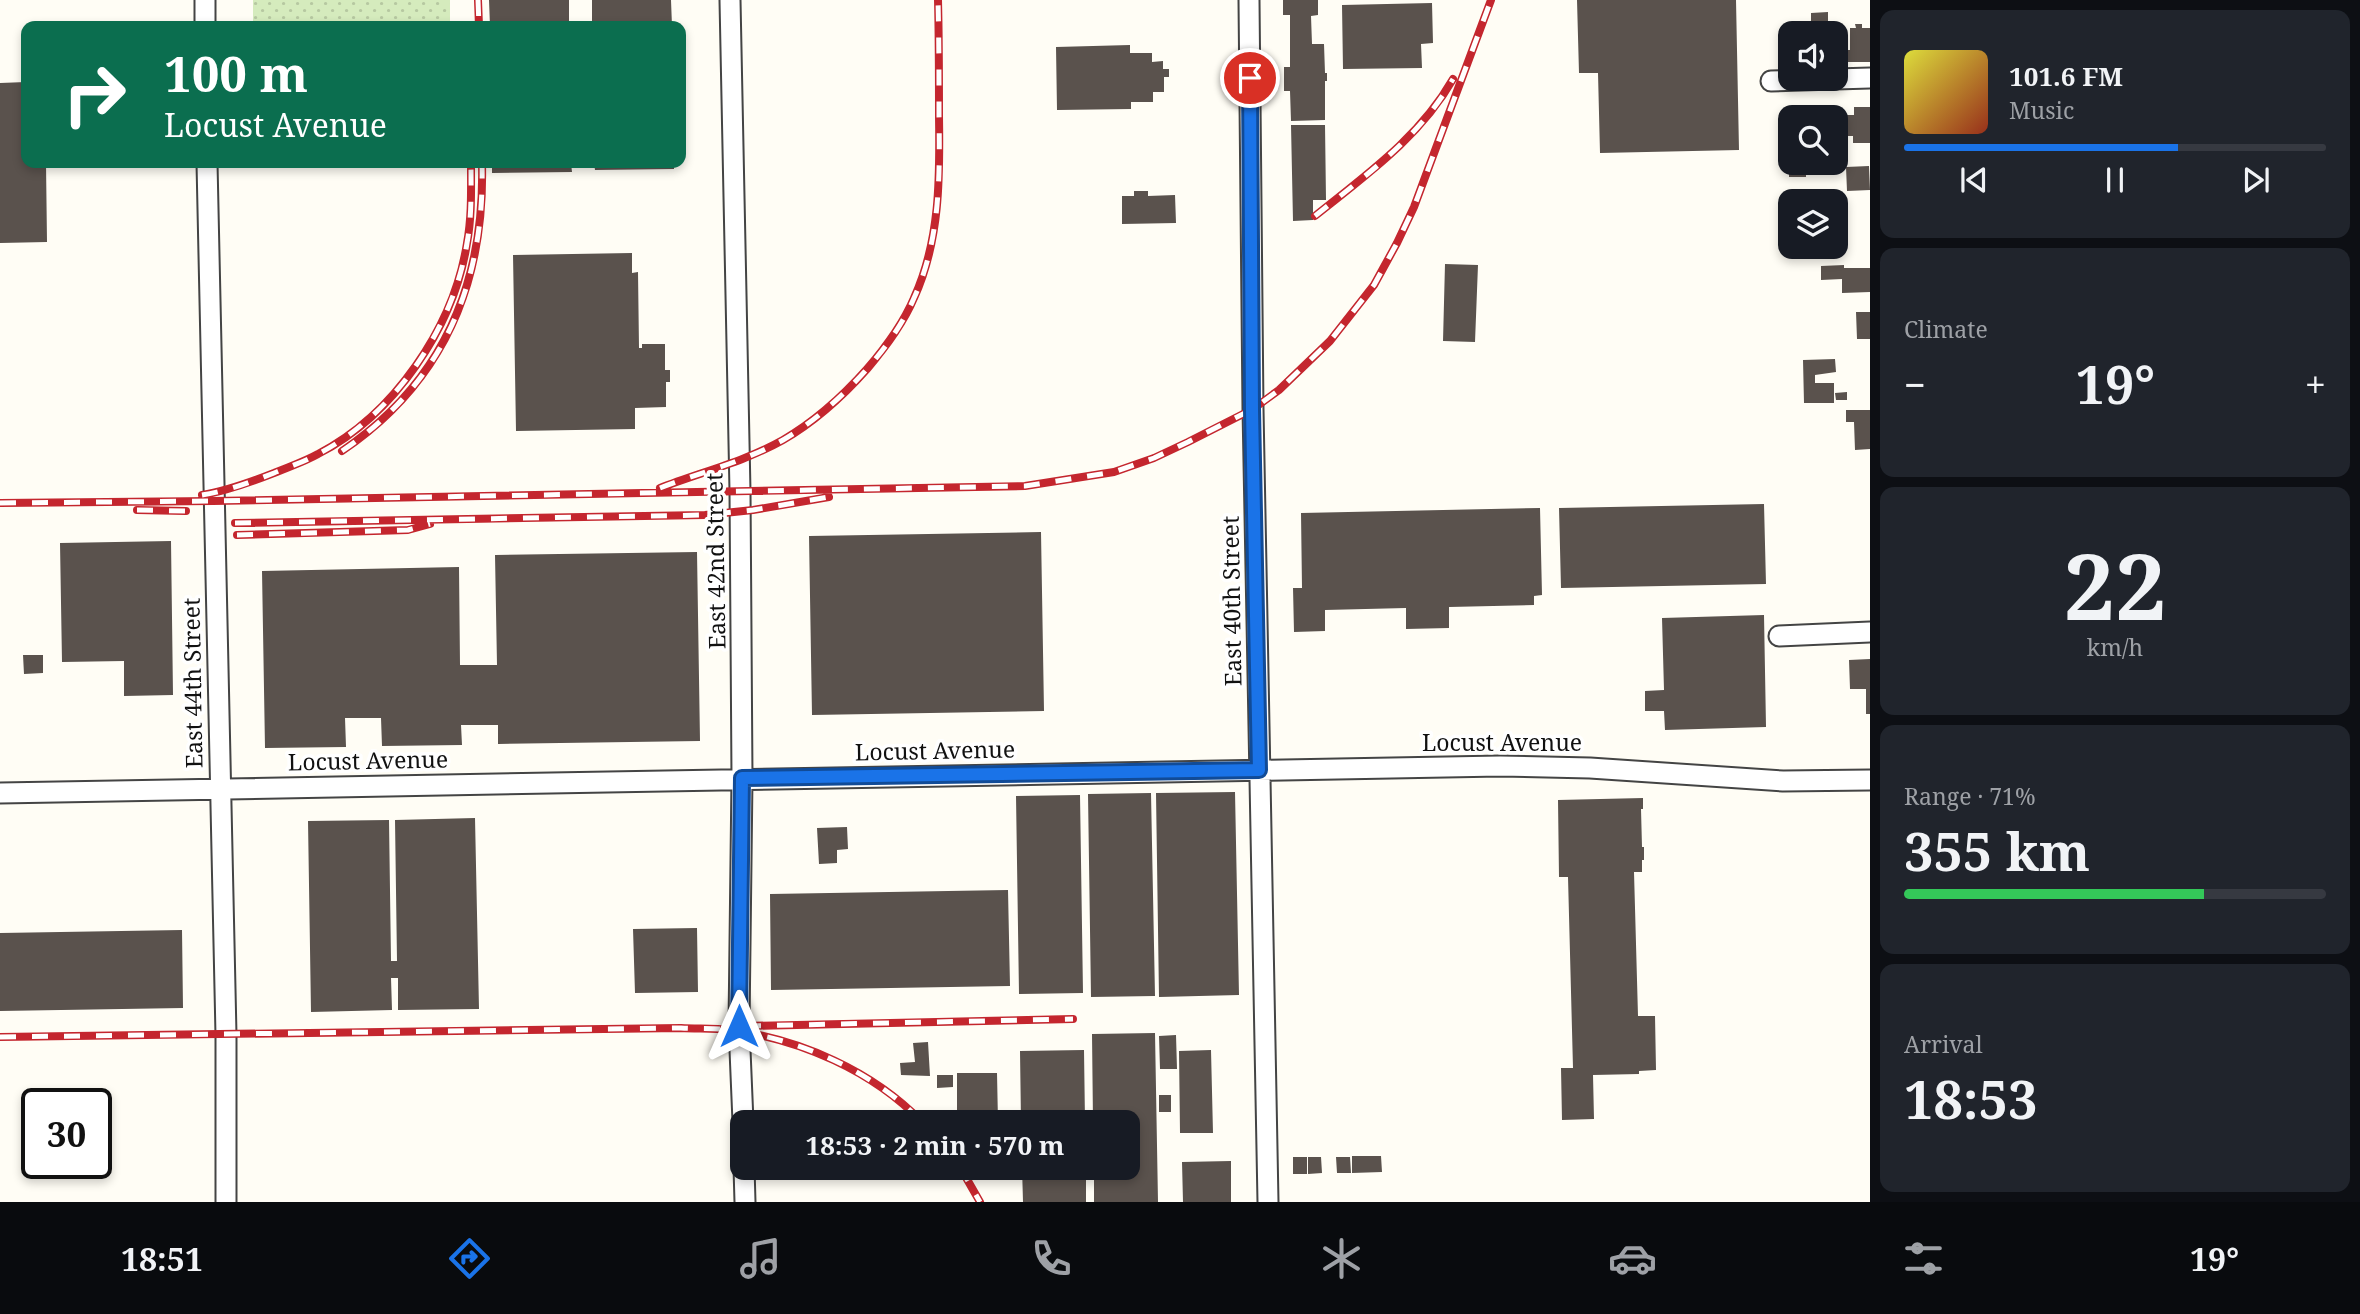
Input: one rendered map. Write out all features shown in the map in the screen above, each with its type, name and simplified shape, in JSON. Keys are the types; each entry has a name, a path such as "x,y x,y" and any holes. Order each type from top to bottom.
{"street":[{"path":"205,0 205,21"},
{"name":"East 42nd Street","path":"730,0 740,491 742,778 739,1026 742,1110"},
{"name":"East 40th Street","path":"1249,0 1259,770 1268,1202"},
{"path":"1848,79 1870,78"},
{"path":"1771,81 1778,81"},
{"name":"East 44th Street","path":"207,168 225,1021 226,1202"},
{"path":"1779,636 1870,632"},
{"name":"Locust Avenue","path":"0,793 1542,765 1783,782 1870,779"},
{"path":"744,1180 745,1202"}],"green space":[{"path":"253,0 450,0 450,21 253,21"}],"building":[{"path":"489,0 569,0 569,21 490,21"},
{"path":"592,0 671,0 672,21 592,21"},
{"path":"1283,0 1318,0 1318,15 1311,16 1312,44 1324,44 1327,73 1325,120 1291,121 1290,91 1284,91 1284,67 1290,67 1290,15 1283,15"},
{"path":"1577,0 1736,0 1739,150 1600,153 1598,73 1579,73"},
{"path":"1432,3 1433,43 1421,44 1422,68 1343,69 1342,5"},
{"path":"1828,12 1828,21 1811,21 1811,13"},
{"path":"1855,24 1870,28 1870,62 1848,62 1850,28 1856,28"},
{"path":"1130,45 1130,53 1152,53 1152,62 1163,61 1163,69 1169,69 1169,77 1164,77 1164,92 1153,92 1153,102 1131,102 1131,109 1057,110 1056,47"},
{"path":"21,82 21,168 46,168 47,242 0,243 0,83"},
{"path":"1854,107 1870,107 1870,143 1853,143 1853,136 1848,136 1848,115 1854,115"},
{"path":"1291,125 1325,125 1326,200 1313,200 1313,220 1293,221"},
{"path":"1869,166 1870,190 1848,191 1848,167"},
{"path":"492,168 572,168 572,172 492,173"},
{"path":"595,168 674,168 674,169"},
{"path":"1789,175 1806,175 1806,177"},
{"path":"1134,191 1148,191 1148,196 1175,195 1176,223 1122,224 1122,196 1134,196"},
{"path":"632,253 632,273 638,272 639,348 642,348 642,344 665,344 665,370 670,370 670,382 666,382 666,407 635,408 635,429 516,431 513,255"},
{"path":"1445,264 1478,265 1475,342 1443,341"},
{"path":"1844,265 1844,268 1870,268 1870,292 1842,293 1842,279 1821,280 1821,266"},
{"path":"1856,312 1870,312 1870,339 1857,339"},
{"path":"1835,359 1836,372 1815,375 1815,383 1834,383 1834,403 1804,403 1803,360"},
{"path":"1847,392 1847,400 1836,400 1835,393"},
{"path":"1846,410 1870,410 1870,449 1855,450 1854,422 1846,422"},
{"path":"1764,504 1766,584 1561,588 1559,508"},
{"path":"1540,508 1542,595 1534,596 1534,605 1449,607 1449,628 1406,629 1406,608 1325,610 1325,631 1294,632 1293,588 1302,588 1301,513"},
{"path":"1041,532 1044,711 812,715 809,536"},
{"path":"171,541 173,695 124,696 124,661 62,662 60,543"},
{"path":"697,552 700,741 498,744 498,725 461,725 462,745 382,746 381,718 345,718 346,747 265,748 262,571 459,567 460,665 497,665 495,555"},
{"path":"1764,615 1766,727 1665,730 1664,711 1645,711 1645,691 1664,690 1662,618"},
{"path":"23,655 43,655 43,673 24,674"},
{"path":"1870,659 1870,714 1866,714 1866,689 1850,689 1849,660"},
{"path":"1235,792 1239,995 1159,997 1156,793"},
{"path":"1151,793 1155,996 1091,997 1088,794"},
{"path":"1080,795 1083,993 1019,994 1016,796"},
{"path":"1643,798 1641,809 1644,860 1642,872 1634,872 1638,1016 1655,1016 1656,1070 1639,1071 1639,1074 1593,1075 1594,1119 1562,1120 1561,1068 1573,1068 1568,877 1559,877 1558,800"},
{"path":"475,818 479,1009 398,1010 398,978 391,978 392,1010 311,1012 308,821 389,820 391,961 397,961 395,820"},
{"path":"847,827 848,849 837,850 837,863 819,864 817,828"},
{"path":"1008,890 1010,986 771,990 770,894"},
{"path":"697,928 698,992 635,993 633,929"},
{"path":"182,930 183,1008 0,1011 0,933"},
{"path":"1155,1033 1158,1202 1094,1202 1094,1180 1140,1180 1140,1110 1093,1110 1092,1034"},
{"path":"1176,1035 1177,1069 1160,1069 1159,1036"},
{"path":"928,1042 930,1076 901,1075 900,1063 915,1062 913,1043"},
{"path":"1084,1050 1085,1110 1021,1110 1020,1051"},
{"path":"1211,1050 1213,1133 1180,1133 1179,1051"},
{"path":"957,1073 997,1073 998,1110 957,1110"},
{"path":"937,1075 953,1075 953,1087 937,1088"},
{"path":"1159,1095 1171,1095 1171,1112 1159,1112"},
{"path":"1352,1156 1381,1156 1382,1172 1352,1173"},
{"path":"1293,1157 1307,1157 1307,1174 1293,1174"},
{"path":"1308,1157 1321,1157 1322,1173 1308,1174"},
{"path":"1336,1157 1350,1157 1351,1173 1337,1173"},
{"path":"1231,1161 1231,1202 1183,1202 1182,1162"},
{"path":"1022,1180 1086,1180 1086,1202 1023,1202"}],"railway":[{"path":"478,0 479,21"},
{"path":"660,488 753,455 806,425 838,399 867,369 905,317 923,276 937,209 938,0"},
{"path":"0,503 1025,486 1114,472 1154,458 1253,409 1279,390 1330,341 1374,285 1414,207 1491,0"},
{"path":"1315,216 1391,154 1425,119 1453,79"},
{"path":"202,495 248,483 313,457 346,437 372,416 395,392 434,336 460,275 470,223 471,168"},
{"path":"342,451 377,424 407,394 432,361 451,326 466,289 476,249 482,168"},
{"path":"235,523 705,515 829,497"},
{"path":"137,510 186,511"},
{"path":"237,535 408,530 430,524"},
{"path":"745,1026 1073,1019"},
{"path":"0,1037 724,1029 783,1041 834,1060 881,1087 909,1110"},
{"path":"967,1180 980,1202"}],"route":[{"path":"739,1026 742,778 1259,770 1252,410 1254,362 1250,78"}]}
